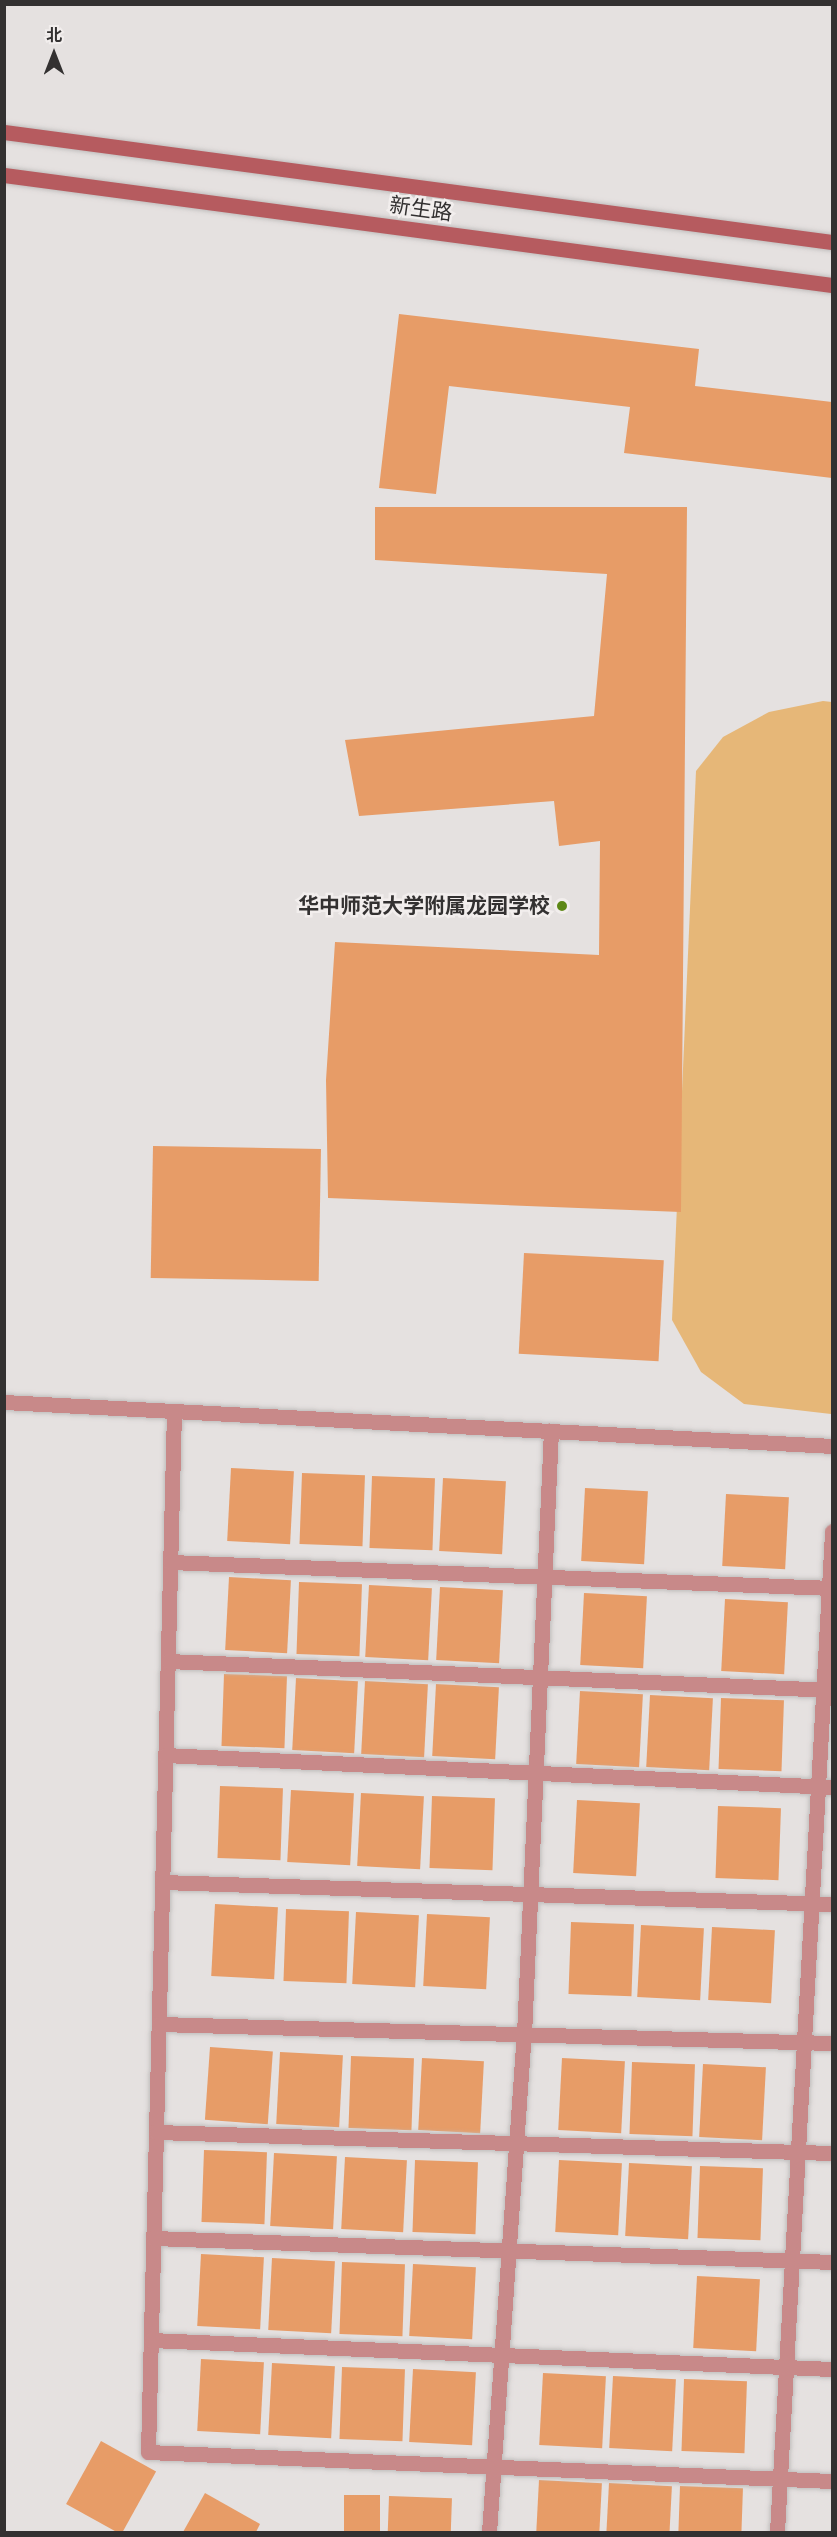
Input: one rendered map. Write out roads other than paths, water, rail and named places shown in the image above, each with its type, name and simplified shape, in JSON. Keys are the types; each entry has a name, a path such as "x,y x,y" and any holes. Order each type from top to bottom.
{"main road":[{"name":"新生路","path":"4,132 832,242"},
{"name":"新生路","path":"4,175 832,285"}],"street":[{"path":"4,1402 832,1446"},
{"path":"174,1411 148,2452 832,2481"},
{"path":"489,2532 524,2034 551,1431"},
{"path":"777,2532 814,1903 826,1786 832,1532"},
{"path":"170,1562 831,1588"},
{"path":"168,1661 829,1690"},
{"path":"165,1755 826,1786"},
{"path":"162,1882 832,1904"},
{"path":"159,2024 832,2043"},
{"path":"156,2132 832,2153"},
{"path":"153,2238 832,2262"},
{"path":"151,2340 832,2369"}],"place":[{"name":"华中师范大学附属龙园学校","path":"562,906"}]}
